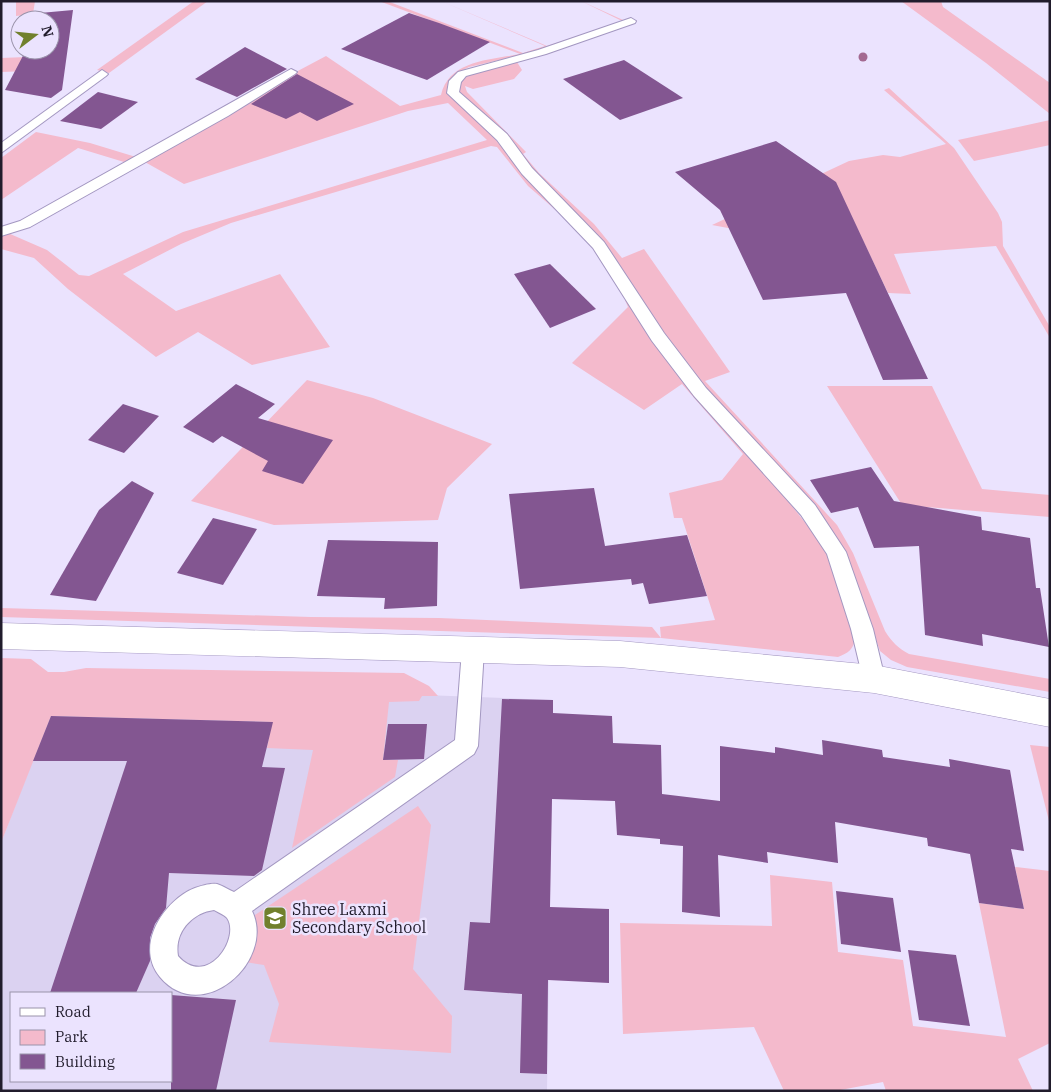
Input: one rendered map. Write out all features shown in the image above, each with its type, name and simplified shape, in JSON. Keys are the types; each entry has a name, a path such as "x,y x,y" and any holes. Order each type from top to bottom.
{"street":[{"path":"1,636 620,654 874,679 1050,713"}],"lane":[{"path":"631,21 542,52 462,74 455,81 453,93 502,136 527,171 600,245 658,337 700,392 808,510 824,532 836,552 846,578 862,629 874,679"},
{"path":"1,232 25,224 224,114 291,72"},
{"path":"1,149 102,74"},
{"path":"236,907 466,746 473,650"}],"shaded area":[{"name":"Shree Laxmi Secondary School","path":"63,681 553,700 547,1091 1,1091 1,843"}],"green space":[{"path":"16,1 35,1 34,10 16,10"},
{"path":"194,1 208,1 109,73 97,70"},
{"path":"379,1 387,1 523,53 545,46 441,1 547,46 622,21 581,1 623,20 622,23 542,50 469,67 459,72 447,86 448,95 479,121 536,189 582,233 528,186 497,147 491,146 231,223 181,244 123,274 176,311 280,274 330,347 252,365 198,332 156,357 68,289 34,258 1,249 1,230 47,250 79,275 89,276 183,232 487,140 448,103 408,111 184,184 136,157 326,56 400,106 441,95 446,83 462,68 484,60 520,54"},
{"path":"901,1 941,1 943,7 1050,83 1050,114 986,63"},
{"path":"600,35 548,54 517,62 522,70 514,79 473,89 465,86 467,92 526,152 523,154 539,173 594,224 622,258 644,249 730,372 705,381 837,525 853,553 885,631 890,638 909,654 1050,679 1050,692 907,667 891,660 880,651 845,554 832,531 816,510 700,383 656,324 608,249 459,93 458,87 460,82 467,74"},
{"path":"1,58 10,58 10,60 46,60 30,71 1,72"},
{"path":"889,88 954,148 998,213 1002,222 1003,246 1050,327 1050,338 996,246 894,254 911,294 888,293 838,188 770,225 728,228 712,225 849,161 883,155 900,157 946,144 884,90"},
{"path":"1050,120 1050,145 974,161 958,140"},
{"path":"36,132 90,143 136,157 124,162 78,148 1,200 1,158"},
{"path":"627,299 823,545 837,576 855,639 853,646 847,652 838,657 661,638 660,627 715,620 682,518 674,518 669,493 722,480 743,454 682,384 644,410 572,363 628,307 625,300"},
{"path":"307,380 373,398 492,444 447,488 438,520 274,525 191,501"},
{"path":"827,386 932,386 982,489 1050,495 1050,517 902,505"},
{"path":"1,608 311,617 439,618 652,627 661,638 1,617"},
{"path":"1,658 31,659 48,672 64,672 86,668 404,673 429,686 438,696 422,696 419,701 389,702 383,760 398,760 395,777 292,848 313,750 267,748 272,722 51,716 1,843"},
{"path":"1030,745 1050,747 1050,825"},
{"path":"418,806 431,825 413,969 452,1016 451,1053 269,1042 279,1004 264,965 245,962 255,915"},
{"path":"1015,867 1050,871 1050,1043 1018,1059 1033,1091 886,1091 883,1082 835,1091 784,1091 754,1027 623,1034 620,923 772,926 770,875 832,882 838,952 903,960 913,1026 1006,1037 979,903 1024,909"}],"building":[{"path":"73,10 62,90 51,98 5,90 21,60 60,60 60,11"},
{"path":"409,13 490,42 427,80 341,49"},
{"path":"245,47 287,69 237,97 195,79"},
{"path":"624,60 683,98 620,120 563,79"},
{"path":"297,74 354,104 317,121 300,112 286,119 251,104"},
{"path":"98,92 138,102 101,129 60,121"},
{"path":"776,141 836,182 928,379 883,380 846,293 763,300 720,210 675,172"},
{"path":"550,264 596,309 550,328 514,274"},
{"path":"236,384 275,404 258,418 333,440 303,484 262,471 268,461 222,436 213,443 183,427"},
{"path":"123,404 159,416 124,453 88,440"},
{"path":"871,467 894,501 981,517 982,530 1030,538 1036,588 1040,588 1049,647 982,634 983,646 925,635 919,546 874,548 858,507 831,513 810,480"},
{"path":"132,481 154,493 96,601 50,595 99,510"},
{"path":"594,488 605,546 687,535 707,596 649,604 643,583 632,585 631,579 520,589 509,494"},
{"path":"213,518 257,529 223,585 177,573"},
{"path":"328,540 438,542 437,606 384,609 385,598 317,596"},
{"path":"502,699 553,700 553,713 612,716 613,743 661,745 662,794 720,801 720,746 775,753 775,747 823,755 822,740 882,750 883,757 950,767 949,759 1010,770 1024,851 1011,849 1024,909 979,903 970,854 928,846 927,838 835,822 838,863 767,852 768,863 718,855 720,917 682,912 683,846 660,844 660,839 617,835 615,801 552,799 550,907 609,909 609,983 548,980 547,1074 520,1073 522,994 464,990 470,922 490,923"},
{"path":"51,716 273,722 262,767 285,768 262,870 254,876 169,873 166,908 155,924 150,938 150,961 136,992 50,992 127,761 33,761"},
{"path":"388,724 427,724 424,759 383,760"},
{"path":"836,891 893,898 901,952 841,944"},
{"path":"908,950 956,955 970,1026 919,1020"},
{"path":"172,995 236,1000 216,1091 171,1091"}],"place":[{"name":"Shree Laxmi Secondary School","path":"275,918"}]}
